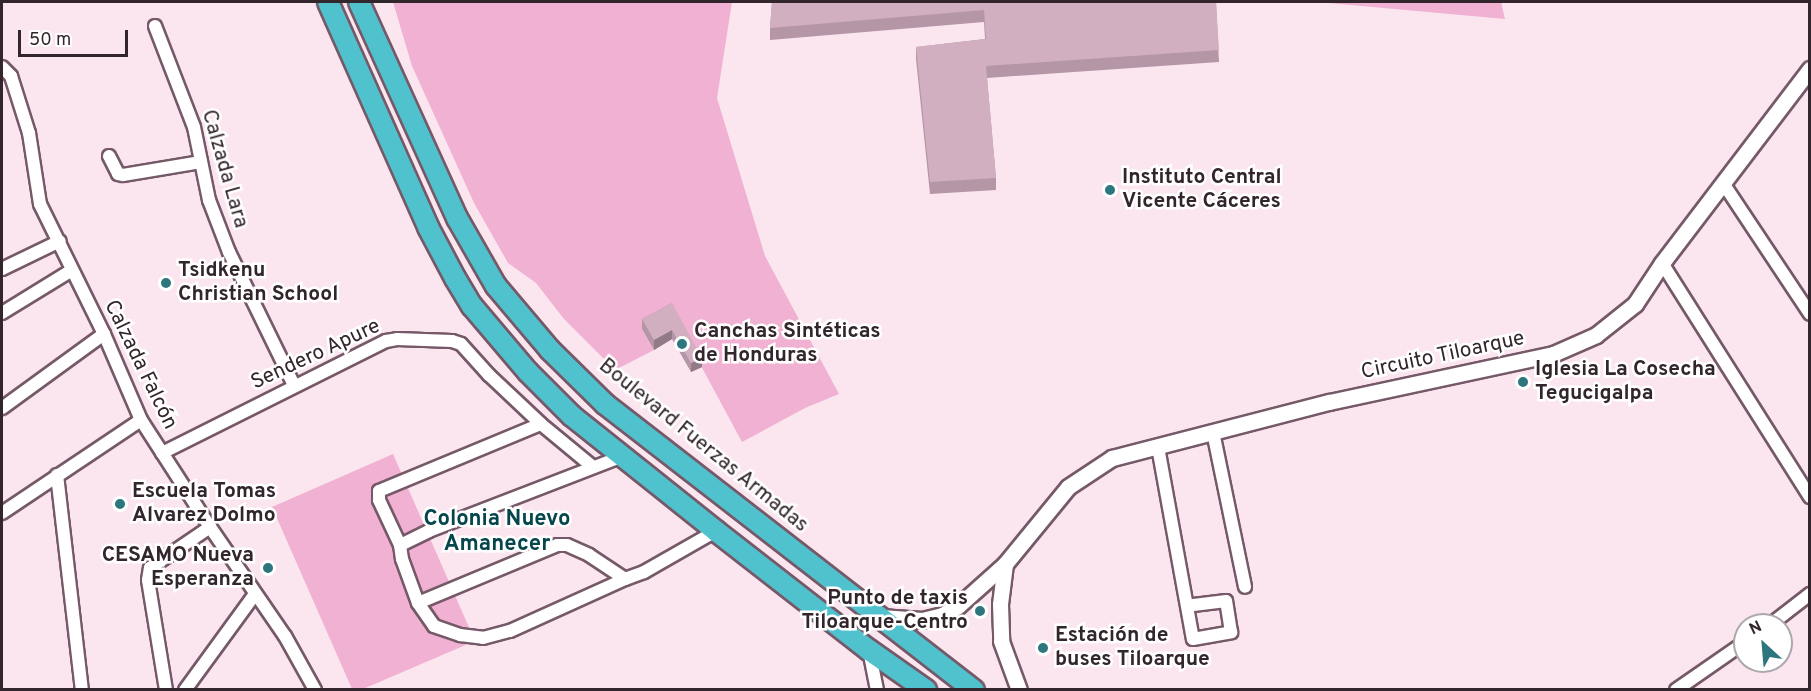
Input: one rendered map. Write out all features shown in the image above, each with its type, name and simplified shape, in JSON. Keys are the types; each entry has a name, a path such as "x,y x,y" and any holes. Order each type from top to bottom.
{"highway":[{"path":"328,2 428,227 472,306 528,372 572,416 869,650 926,690"},
{"name":"Boulevard Fuerzas Armadas","path":"359,2 457,218 496,286 542,341 605,404 974,690"}],"street":[{"name":"Calzada Lara","path":"155,26 194,127 209,200 228,252 294,385"},
{"name":"Calzada Falcón","path":"2,67 11,76 29,133 40,204 104,334 141,420 210,527 285,636 315,690"},
{"name":"Circuito Tiloarque","path":"881,617 922,620 942,615 958,606 1005,564 1068,487 1112,459 1329,402 1553,354 1596,335 1635,304 1662,263 1809,69"},
{"path":"109,156 118,174 123,175 201,162"},
{"path":"1723,183 1809,314"},
{"path":"2,269 60,241"},
{"path":"1662,263 1752,410 1809,497"},
{"path":"2,313 72,270"},
{"path":"2,408 104,334"},
{"name":"Sendero Apure","path":"162,453 294,385 386,341 397,339 452,341 461,344 489,375 541,424 592,467"},
{"path":"2,513 141,420"},
{"path":"541,424 379,490 378,500 400,545 402,559 418,603 434,626 460,635 483,638 510,631 644,572 716,531"},
{"path":"1213,432 1245,587"},
{"path":"1158,447 1187,606"},
{"path":"400,545 429,531 623,456"},
{"path":"57,475 82,690"},
{"path":"166,690 148,580 150,568 210,527"},
{"path":"418,603 557,545 567,545 589,555 625,579"},
{"path":"1005,564 1000,604 1001,641 1019,690"},
{"path":"185,690 255,594"},
{"path":"1785,613 1809,594"},
{"path":"869,650 877,690"},
{"path":"1676,690 1733,650"}],"shaded area":[{"path":"393,2 732,2 717,98 765,256 839,394 805,408 742,442 672,312 642,329 654,350 615,370 564,319 536,283 508,263 474,203 412,66"},
{"path":"1317,2 1501,2 1505,19"},
{"path":"393,454 475,641 363,689 352,689 272,507"}],"building":[{"path":"772,2 1216,2 1219,50 986,66 996,178 930,182 916,47 986,39 984,10 770,28"},
{"path":"672,303 702,358 691,363 672,330 654,340 642,319"}],"place":[{"name":"Instituto Central Vicente Cáceres","path":"1110,190"},
{"name":"Tsidkenu Christian School","path":"166,283"},
{"name":"Canchas Sintéticas de Honduras","path":"682,344"},
{"name":"Iglesia La Cosecha Tegucigalpa","path":"1523,382"},
{"name":"Escuela Tomas Alvarez Dolmo","path":"120,504"},
{"name":"CESAMO Nueva Esperanza","path":"268,568"},
{"name":"Punto de taxis Tiloarque-Centro","path":"980,611"},
{"name":"Estación de buses Tiloarque","path":"1043,648"}],"district":[{"name":"Colonia Nuevo Amanecer","path":"497,532"}]}
